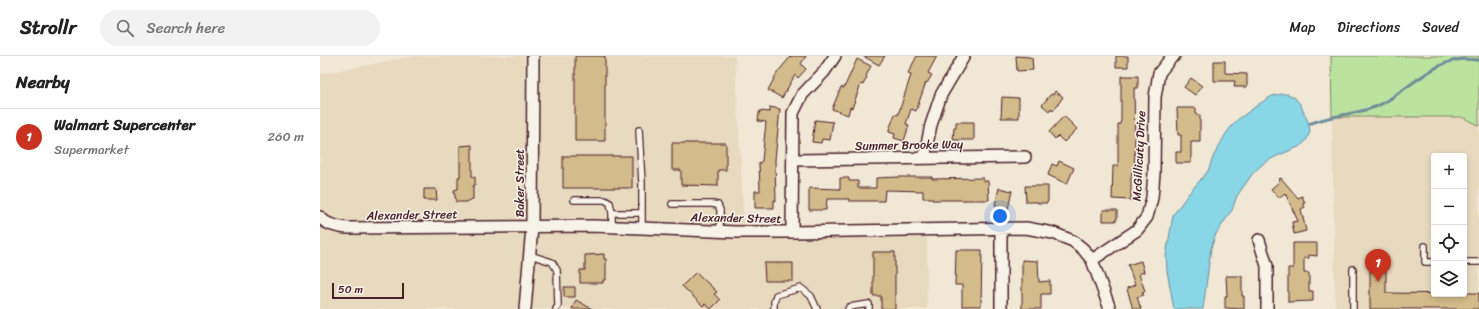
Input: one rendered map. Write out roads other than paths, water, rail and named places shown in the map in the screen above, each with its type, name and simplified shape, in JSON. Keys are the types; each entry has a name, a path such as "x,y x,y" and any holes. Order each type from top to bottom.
{"street":[{"name":"Baker Street","path":"525,309 532,226 533,56"},
{"path":"792,232 793,113 802,94 824,72 836,56"},
{"path":"924,158 931,125 941,94 964,56"},
{"name":"McGillicuty Drive","path":"1092,260 1138,230 1147,217 1152,198 1154,173 1155,97 1159,73 1174,56"},
{"name":"Summer Brooke Way","path":"793,160 1025,156"},
{"name":"Alexander Street","path":"320,217 322,220 334,226 347,228 532,226 792,232 1026,228 1053,233 1073,241 1083,249 1092,260 1110,309"},
{"path":"1001,228 1001,309"},
{"path":"1259,240 1267,266 1267,309"}],"lane":[{"path":"639,130 642,228"},
{"path":"574,200 606,200 610,203 612,227"},
{"path":"672,204 718,205 720,210 720,231"},
{"path":"612,213 642,213"},
{"path":"1425,246 1425,269"},
{"path":"530,255 552,262 557,270 558,306 556,309"},
{"path":"1425,262 1431,262"},
{"path":"1467,262 1479,262"},
{"path":"1353,269 1353,309"},
{"path":"774,309 776,295 801,288 811,296 816,309"},
{"path":"848,309 850,306 869,304 869,309"}],"water":[{"path":"1288,94 1294,97 1300,104 1309,124 1310,132 1306,141 1301,146 1264,163 1253,173 1237,196 1232,210 1216,234 1211,248 1203,309 1174,309 1167,271 1166,256 1173,215 1208,171 1213,157 1227,132 1236,121 1272,96"}],"waterway":[{"path":"1309,124 1367,110 1379,105 1438,66 1455,60 1479,60"}],"place":[{"name":"Walmart Supercenter","path":"1378,282"}]}
